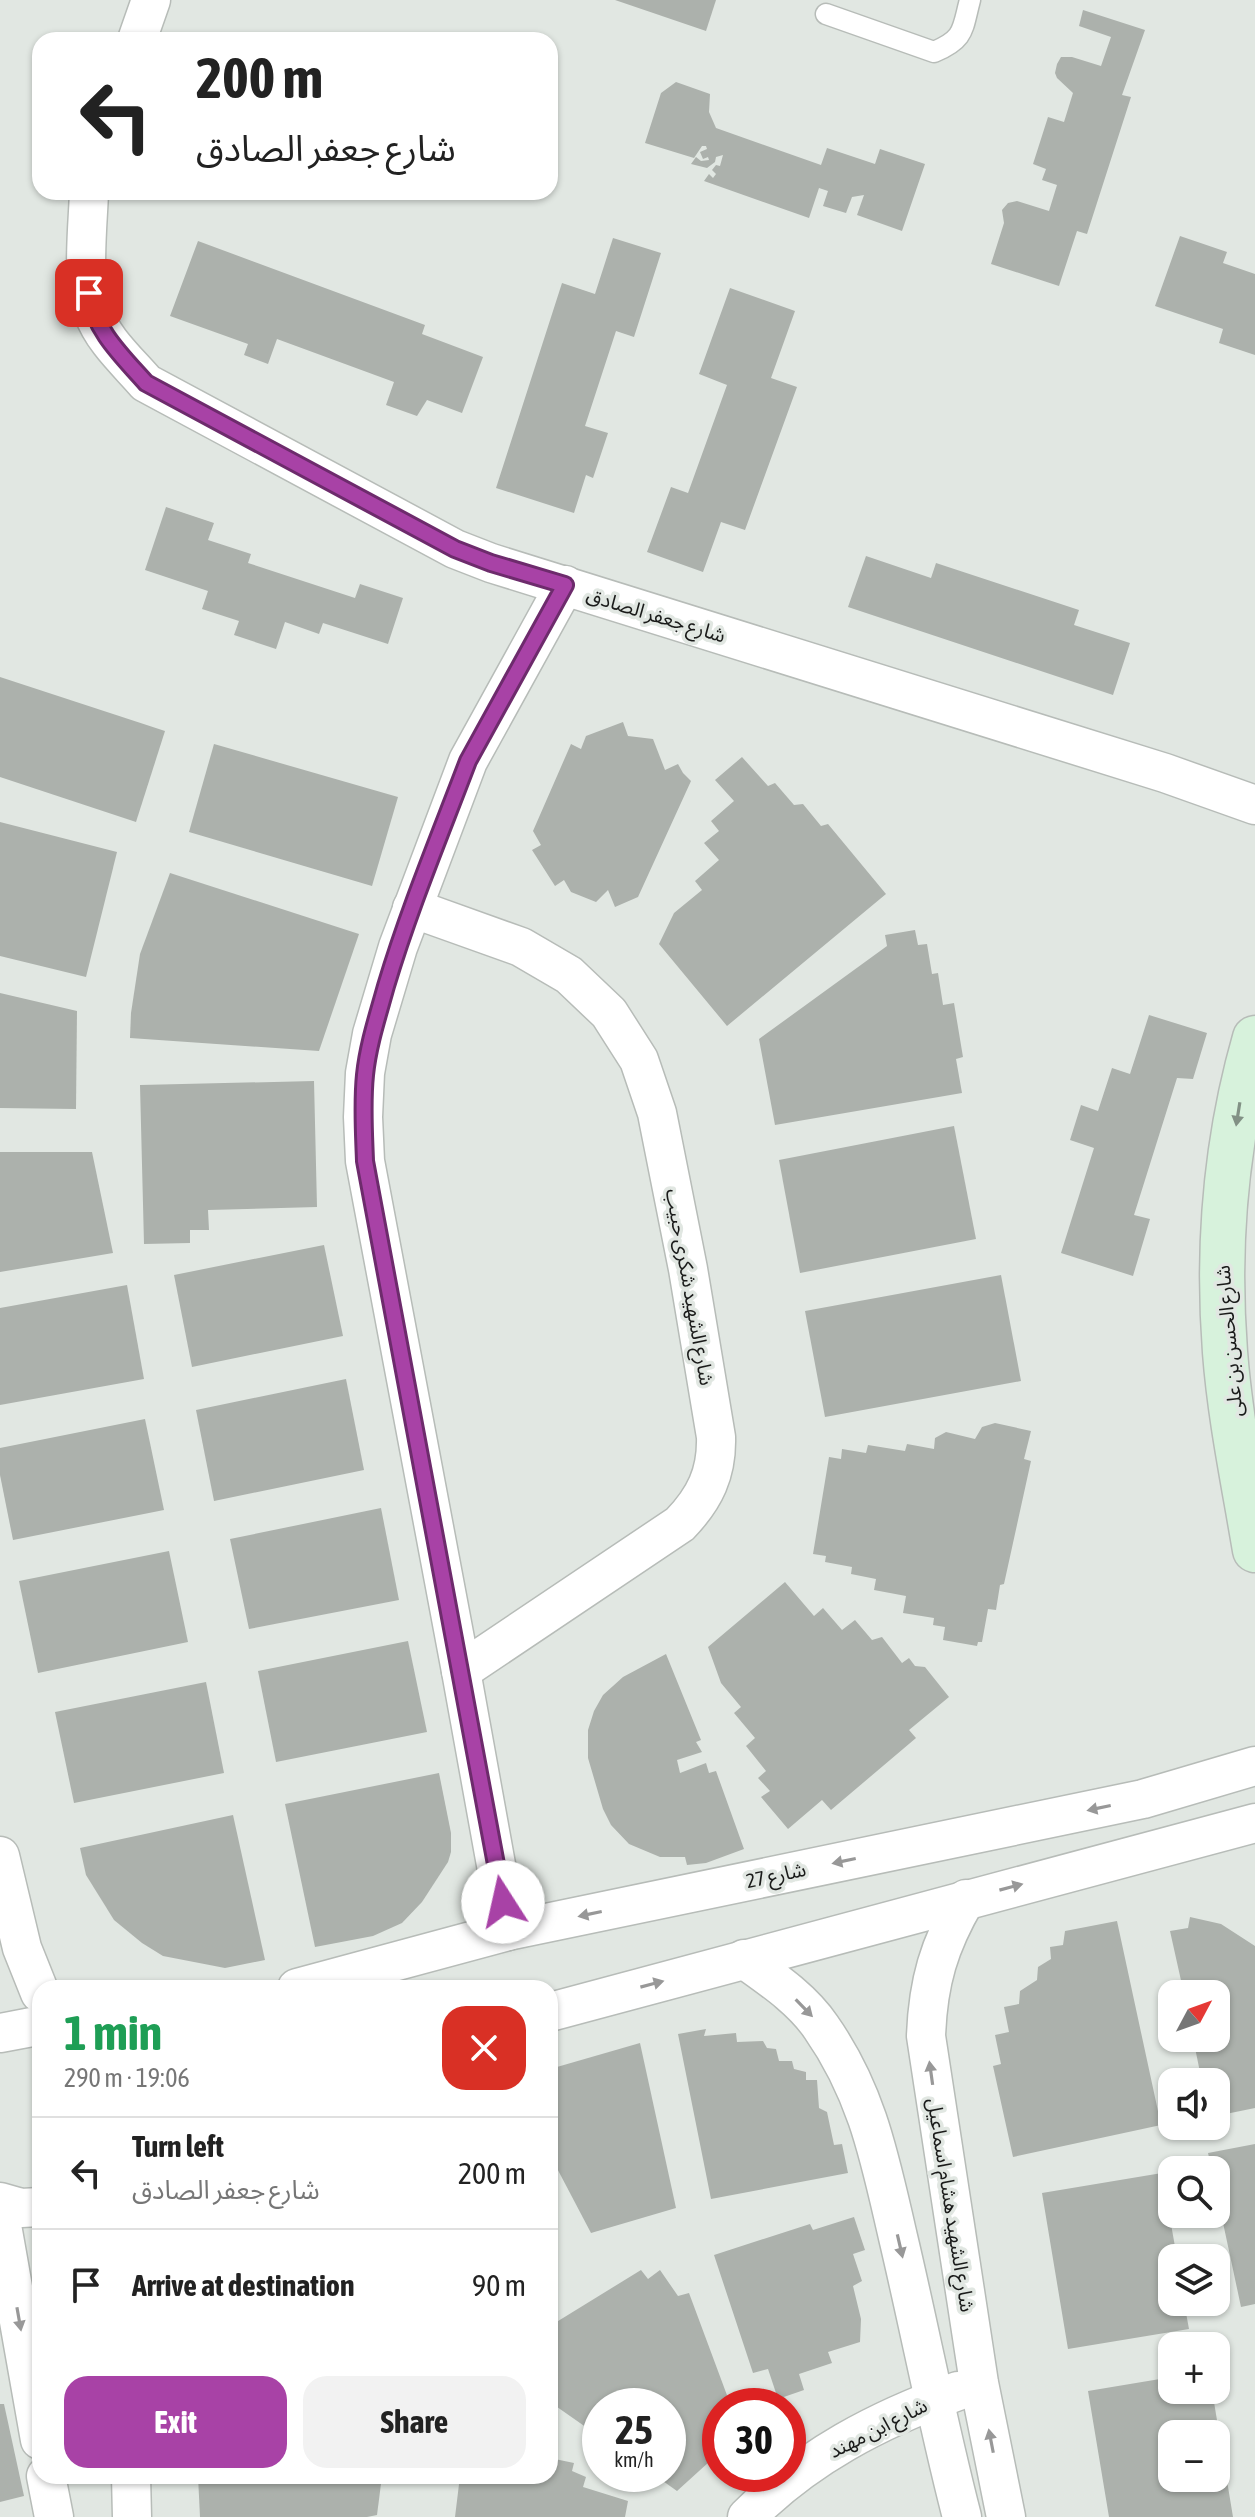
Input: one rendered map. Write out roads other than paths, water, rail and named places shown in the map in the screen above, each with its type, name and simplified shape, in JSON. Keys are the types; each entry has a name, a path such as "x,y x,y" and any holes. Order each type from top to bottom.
{"street":[{"path":"140,32 151,0"},
{"name":"شارع جعفر الصادق","path":"89,200 87,275 92,311 109,341 146,383 455,549 606,600 1165,773 1255,805"},
{"path":"508,1931 364,1146 363,1117 365,1073 372,1034 412,908 468,761 565,585"},
{"name":"شارع الشهيد شكرى حبيب","path":"412,908 521,947 569,975 609,1013 639,1060 657,1113 688,1269 716,1437 716,1456 705,1494 680,1524 461,1671"},
{"name":"شارع الحسن بن على","path":"1255,1038 1242,1084 1221,1261 1225,1353 1255,1550"},
{"name":"شارع 27","path":"327,1980 508,1931 1143,1799 1255,1766"},
{"path":"1143,1799 1151,1850"},
{"path":"558,2010 1255,1823"},
{"path":"0,1856 22,1948 35,1980"},
{"name":"شارع الشهيد هشام اسماعيل","path":"966,1899 948,1930 935,1964 927,2000 926,2036 979,2383 1006,2517"},
{"path":"744,1959 785,1988 820,2025 847,2068 865,2107 894,2217 962,2517"},
{"path":"0,2033 32,2027"},
{"path":"0,2202 21,2208 32,2207"},
{"path":"0,2214 32,2395"},
{"name":"شارع ابن مهند","path":"747,2517 801,2468 886,2419 979,2383"},
{"path":"48,2484 54,2517"},
{"path":"131,2484 132,2517"}],"lane":[{"path":"826,14 934,52 952,44 961,35 970,0"}]}
